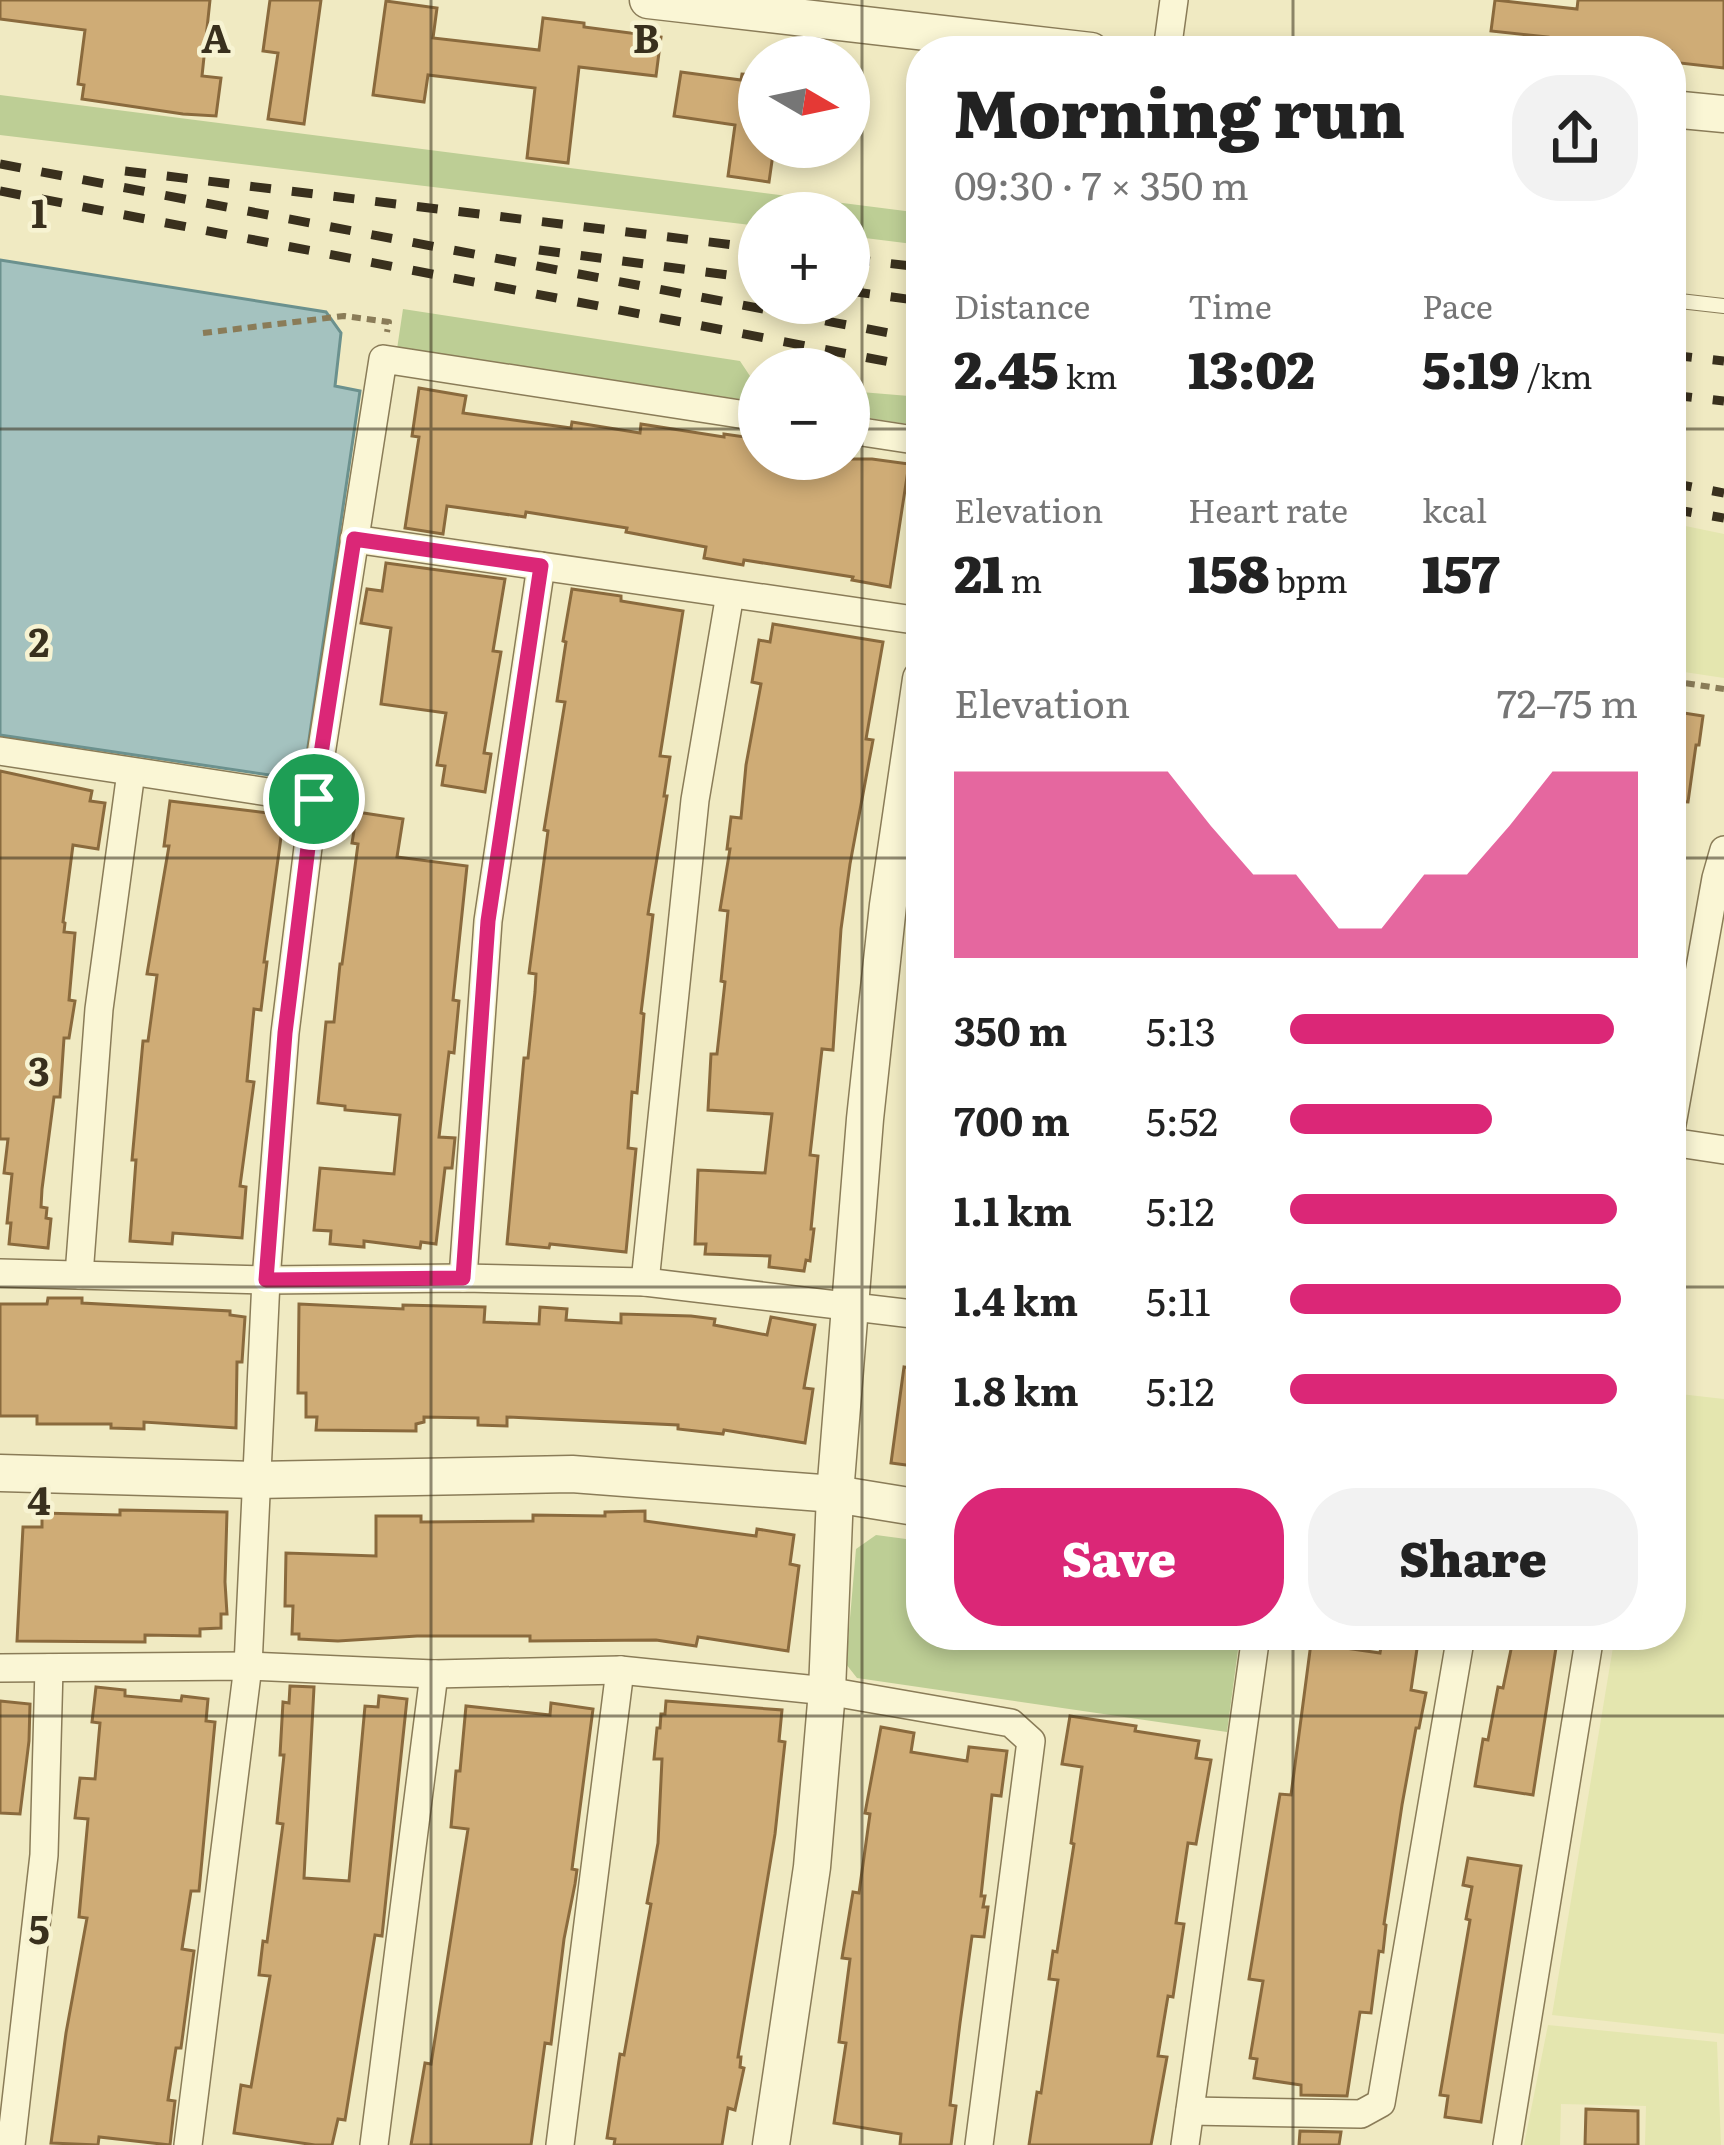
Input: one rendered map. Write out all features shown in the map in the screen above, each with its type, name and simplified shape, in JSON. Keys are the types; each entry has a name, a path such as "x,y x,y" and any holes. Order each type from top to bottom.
{"street":[{"path":"648,0 961,36"},
{"path":"1169,36 1174,0"},
{"path":"1686,110 1724,114"},
{"path":"188,2145 248,1666 266,1280 285,1033 314,799 383,359 738,414"},
{"path":"870,433 906,439"},
{"path":"354,539 906,619"},
{"path":"463,1278 488,921 541,566"},
{"path":"645,1282 695,800 730,594"},
{"path":"0,751 314,799"},
{"path":"79,1275 99,1009 131,772"},
{"path":"771,2145 812,1868 865,1119 906,781"},
{"path":"1686,1048 1724,850"},
{"path":"1686,1144 1724,1150"},
{"path":"0,1273 645,1282 906,1313"},
{"path":"0,1473 256,1480 572,1474 835,1494 906,1506"},
{"path":"1185,2145 1254,1650"},
{"path":"1190,2111 1361,2114 1381,2103 1458,1650"},
{"path":"1507,2145 1588,1650"},
{"path":"0,1668 248,1666 434,1674 620,1670 827,1691 1011,1723 1031,1742 979,2145"},
{"path":"11,2145 44,1856 49,1668"},
{"path":"560,2145 620,1670"},
{"path":"374,2145 434,1674"}],"lane":[{"path":"1686,302 1724,306"}],"path":[{"path":"203,333 344,316 388,322 383,359"},
{"path":"1686,683 1724,689"}],"green space":[{"path":"0,95 757,192 738,192 738,223 0,135"},
{"path":"870,206 906,211 906,243 870,239"},
{"path":"403,309 738,361 738,399 397,349"},
{"path":"870,393 906,396 906,424 870,418"},
{"path":"1686,526 1724,534 1724,678 1686,672"},
{"path":"1686,1395 1724,1399 1724,2034 1552,2015 1613,1650 1686,1650"},
{"path":"876,1535 906,1539 906,1650 1238,1650 1227,1732 857,1678 846,1664 856,1549"},
{"path":"1548,2025 1717,2042 1721,2145 1645,2145 1646,2106 1561,2104 1560,2145 1524,2145"}],"water":[{"path":"0,260 326,312 341,333 335,386 360,391 305,767 290,778 0,735"}],"building":[{"path":"0,0 210,0 202,76 221,78 216,116 82,99 84,85 78,84 85,30 0,19"},
{"path":"270,0 321,0 304,124 268,119 278,53 263,51"},
{"path":"1495,0 1577,9 1578,0 1724,0 1724,68 1686,64 1686,36 1538,36 1491,31"},
{"path":"386,1 437,8 433,38 539,50 543,18 661,37 656,76 579,67 568,163 527,158 535,88 428,75 424,102 373,95"},
{"path":"681,72 738,80 738,168 771,168 769,182 728,176 735,125 674,116"},
{"path":"419,388 466,396 463,413 571,428 572,422 640,433 641,424 738,436 738,480 870,480 870,459 906,464 890,587 744,560 743,565 704,558 706,547 526,512 525,517 447,506 443,534 405,528 419,437 412,436"},
{"path":"386,563 505,579 493,651 501,652 484,753 491,754 485,792 442,785 445,766 437,765 446,713 381,704 391,628 361,623 367,589 382,591"},
{"path":"572,589 683,611 660,756 670,757 648,914 653,915 637,1093 632,1092 628,1148 636,1149 626,1252 507,1244 524,1058 528,1058 535,992 536,974 529,973 548,831 544,830 565,702 557,701"},
{"path":"773,624 883,642 866,739 873,740 841,929 833,1050 822,1049 810,1155 818,1156 814,1229 804,1271 769,1267 770,1256 705,1254 706,1244 695,1244 698,1170 765,1173 772,1114 708,1110 711,1054 717,1054 725,982 721,981 728,911 720,910 731,817 741,818 761,684 752,682 759,640 770,642"},
{"path":"1686,713 1703,716 1686,802"},
{"path":"0,771 92,791 90,801 105,803 98,849 73,845 63,922 64,932 75,933 69,1000 75,1001 69,1038 64,1038 60,1097 54,1097 42,1189 41,1207 47,1208 46,1218 51,1219 48,1248 9,1244 12,1174 4,1173 8,1139 0,1139"},
{"path":"170,801 284,815 261,1010 254,1009 247,1081 254,1082 240,1186 246,1187 242,1238 173,1233 172,1244 130,1241 143,1041 148,1041 157,975 147,974 169,846 164,846"},
{"path":"357,812 403,819 397,857 467,866 453,1000 459,1001 454,1053 449,1052 439,1137 455,1138 452,1168 445,1168 436,1244 421,1242 420,1248 364,1241 364,1247 330,1244 331,1231 314,1230 320,1168 394,1174 400,1115 318,1103 326,1022 334,1022 342,964 358,844 352,843"},
{"path":"48,1298 230,1311 230,1315 245,1317 242,1362 237,1362 236,1428 144,1422 144,1429 111,1428 111,1424 37,1424 37,1416 0,1416 0,1304 47,1304"},
{"path":"299,1304 485,1307 484,1322 539,1324 540,1307 567,1309 566,1320 621,1323 621,1314 691,1316 767,1335 771,1317 815,1325 804,1388 813,1389 805,1443 724,1430 723,1434 678,1429 678,1425 507,1417 507,1426 478,1425 478,1418 424,1417 416,1431 316,1430 317,1417 306,1417 306,1393 298,1393"},
{"path":"904,1367 906,1367 906,1465 891,1463"},
{"path":"120,1510 227,1512 227,1614 221,1614 221,1628 200,1629 200,1636 145,1635 145,1642 17,1641 23,1527 42,1527 42,1513 120,1515"},
{"path":"645,1511 645,1521 756,1536 757,1529 794,1535 790,1564 799,1566 788,1651 698,1637 696,1646 656,1640 530,1641 530,1636 338,1641 299,1639 299,1634 292,1634 293,1606 285,1606 286,1553 376,1556 376,1516 421,1516 421,1522 533,1521 533,1515"},
{"path":"1310,1650 1417,1650 1411,1690 1426,1693 1402,1805 1383,1952 1379,1951 1371,2013 1360,2012 1347,2096 1301,2095 1301,2085 1254,2078 1257,2059 1250,2058 1263,1981 1249,1979 1280,1794 1291,1795"},
{"path":"1511,1650 1556,1650 1533,1795 1475,1786 1483,1739 1488,1740 1498,1687 1503,1688"},
{"path":"290,1686 314,1687 304,1878 349,1881 365,1706 378,1707 379,1696 407,1699 382,1936 375,1935 345,2120 338,2119 332,2145 234,2133 241,2085 251,2087 270,1976 259,1975 283,1824 277,1823 284,1755 280,1755 283,1702 289,1703"},
{"path":"96,1687 125,1690 125,1696 208,1699 206,1721 215,1722 199,1891 191,1891 182,1949 194,1951 181,2048 176,2048 168,2100 175,2101 170,2145 99,2137 98,2145 51,2143 87,1918 79,1917 88,1819 75,1818 80,1778 95,1779 100,1723 92,1722"},
{"path":"0,1701 30,1704 20,1814 0,1813"},
{"path":"666,1701 782,1710 779,1741 785,1742 775,1834 738,2057 744,2068 735,2110 728,2108 722,2145 614,2145 615,2139 607,2138 651,1904 647,1903 658,1843 662,1759 654,1759"},
{"path":"551,1703 593,1709 572,1869 577,1870 531,2145 411,2145 425,2063 431,2064 468,1829 451,1827 466,1706 550,1715"},
{"path":"1070,1716 1199,1741 1196,1758 1211,1760 1196,1844 1188,1843 1176,1923 1184,1924 1158,2056 1167,2057 1151,2145 1029,2145 1058,1980 1049,1979 1074,1844 1082,1767 1062,1764"},
{"path":"881,1727 914,1733 911,1752 967,1761 969,1747 1007,1751 1001,1796 992,1795 981,1896 985,1896 983,1907 988,1907 984,1937 972,1936 950,2105 956,2106 951,2145 900,2145 901,2134 834,2123 846,2043 839,2042 850,1959 842,1958 853,1892 859,1893 870,1814 865,1813"},
{"path":"1468,1858 1521,1866 1481,2122 1445,2117 1448,2096 1440,2095 1470,1920 1466,1919 1472,1887 1463,1885"},
{"path":"1586,2109 1638,2111 1638,2145 1585,2145"},
{"path":"1300,2131 1341,2132 1339,2145 1299,2145"}],"railway":[{"path":"0,164 906,336"},
{"path":"125,171 738,245"},
{"path":"0,191 906,365"},
{"path":"539,250 738,276"},
{"path":"870,261 906,265"},
{"path":"870,294 906,299"},
{"path":"1686,357 1724,361"},
{"path":"1686,397 1724,401"},
{"path":"1686,486 1724,493"},
{"path":"1686,512 1724,518"}],"route":[{"path":"354,539 541,566 488,921 463,1278 266,1280 285,1033 314,799 354,539"}]}
